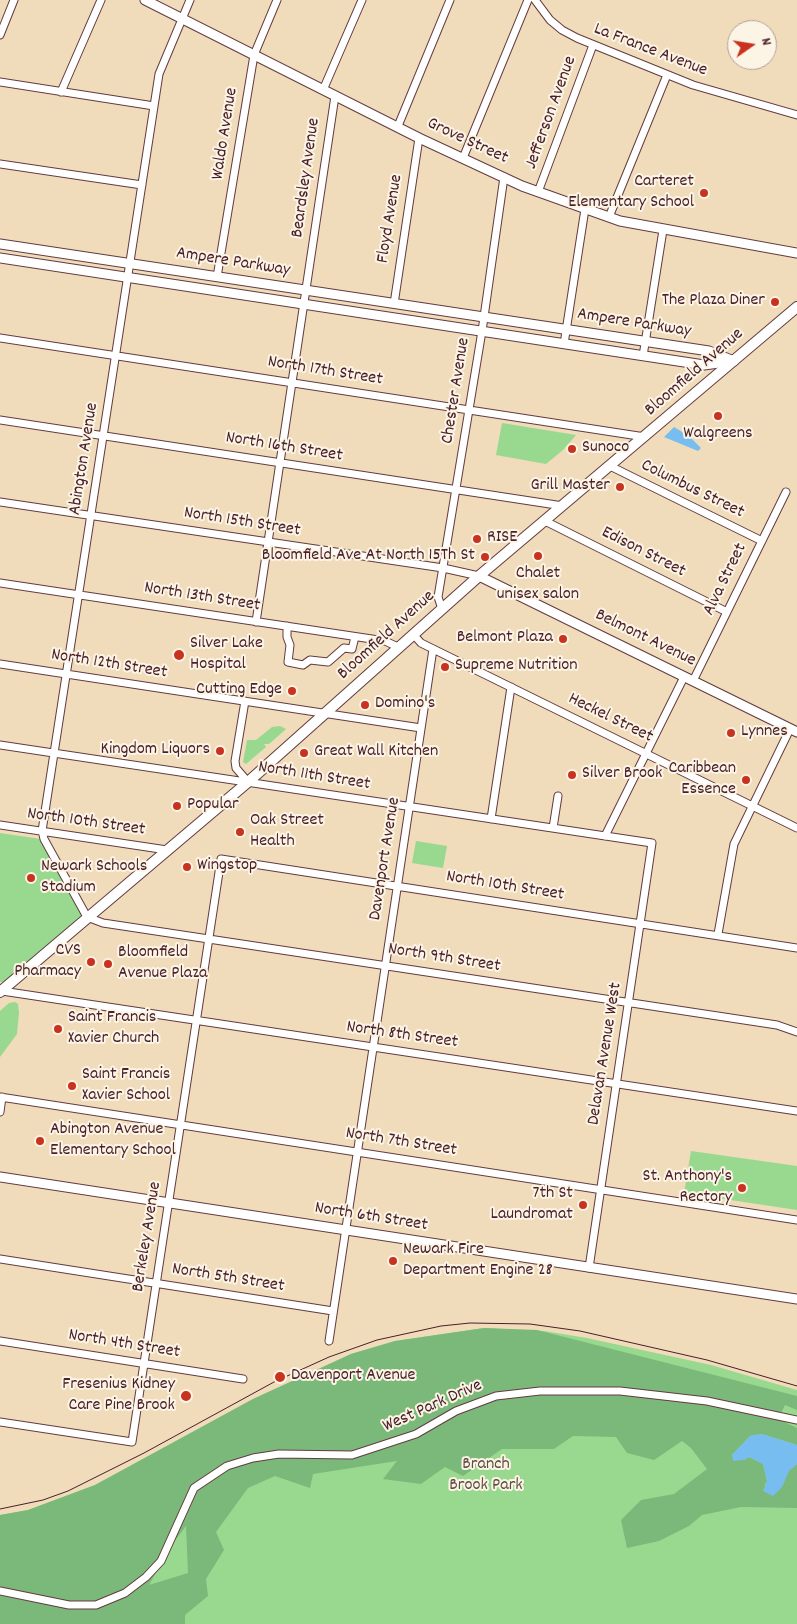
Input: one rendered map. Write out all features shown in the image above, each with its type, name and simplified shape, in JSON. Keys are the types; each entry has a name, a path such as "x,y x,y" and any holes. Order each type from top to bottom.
{"main road":[{"name":"Bloomfield Avenue","path":"1,991 248,782 479,576 797,307"}],"street":[{"path":"0,35 14,0"},
{"path":"61,92 101,0"},
{"name":"Grove Street","path":"145,0 419,138 538,192 609,217 663,230 797,253"},
{"name":"Abington Avenue","path":"42,831 159,74 190,0"},
{"name":"Waldo Avenue","path":"217,277 254,55 277,0"},
{"path":"324,90 362,0"},
{"path":"398,126 450,0"},
{"path":"462,158 528,0"},
{"name":"La France Avenue","path":"535,0 542,12 562,30 593,45 710,91 797,115"},
{"name":"Jefferson Avenue","path":"538,192 593,45"},
{"path":"609,217 667,75"},
{"path":"0,82 154,106"},
{"name":"Beardsley Avenue","path":"256,622 335,96"},
{"name":"Floyd Avenue","path":"394,304 419,138"},
{"path":"0,164 142,185"},
{"name":"Chester Avenue","path":"442,609 438,597 482,331 504,177"},
{"path":"564,344 585,209"},
{"path":"643,356 663,230"},
{"name":"Ampere Parkway","path":"0,244 713,352 734,361"},
{"name":"Ampere Parkway","path":"0,258 704,365 734,361"},
{"name":"North 17th Street","path":"0,338 292,381 645,437"},
{"name":"North 16th Street","path":"0,420 563,506"},
{"name":"Columbus Street","path":"610,466 762,541"},
{"name":"Alva Street","path":"693,681 786,492"},
{"name":"North 15th Street","path":"0,502 443,568 479,576"},
{"name":"Edison Street","path":"545,521 727,612"},
{"name":"Belmont Avenue","path":"479,576 793,730"},
{"name":"North 13th Street","path":"0,582 385,641 398,648"},
{"path":"288,626 287,638 290,645 288,662 303,665 310,660 328,662 344,648 352,649 355,637"},
{"name":"Heckel Street","path":"413,634 421,643 797,828"},
{"name":"Davenport Avenue","path":"329,1341 433,649"},
{"name":"North 12th Street","path":"0,664 421,728"},
{"path":"605,836 684,677"},
{"path":"491,819 511,687"},
{"path":"245,701 235,761 236,768 248,782"},
{"path":"718,934 732,848 752,806 793,730"},
{"name":"North 11th Street","path":"0,745 652,844"},
{"path":"552,828 558,796"},
{"name":"North 10th Street","path":"0,825 167,850"},
{"path":"42,831 44,839 87,917"},
{"name":"Delavan Avenue West","path":"588,1268 652,844"},
{"name":"North 10th Street","path":"220,859 718,934 797,948"},
{"name":"Berkeley Avenue","path":"0,1422 132,1442 220,859"},
{"name":"North 9th Street","path":"87,917 98,922 781,1025 797,1032"},
{"name":"North 8th Street","path":"1,991 797,1111"},
{"path":"0,1112 1,1097"},
{"name":"North 7th Street","path":"1,1097 797,1220"},
{"name":"North 6th Street","path":"0,1177 797,1299"},
{"name":"North 5th Street","path":"0,1260 333,1311"},
{"name":"North 4th Street","path":"0,1342 242,1379"},
{"name":"West Park Drive","path":"0,1591 69,1605 96,1605 125,1593 146,1577 161,1561 194,1488 227,1466 253,1458 280,1454 352,1455 416,1434 456,1411 496,1396 540,1391 620,1391 707,1401 797,1420"}],"green space":[{"path":"502,423 576,435 563,450 546,464 496,455"},
{"path":"280,726 286,729 269,744 264,744 266,747 246,764 243,762 247,740 256,740 272,727"},
{"name":"Newark Schools Stadium","path":"0,833 41,839 83,917 4,982 0,982"},
{"path":"416,841 447,846 443,868 412,863"},
{"path":"15,1002 18,1004 19,1013 17,1034 0,1057 0,1011 9,1003"},
{"path":"691,1151 797,1166 797,1210 684,1193"},
{"name":"Branch Brook Park","path":"484,1328 544,1331 587,1338 711,1365 797,1390 797,1624 0,1624 0,1515 28,1510 95,1485 253,1399 351,1354 395,1341"},
{"path":"484,1328 537,1330 797,1396 797,1410 785,1405 778,1419 797,1428 797,1445 762,1434 750,1436 732,1455 744,1460 749,1457 763,1464 767,1481 764,1486 797,1464 797,1508 741,1507 702,1515 689,1526 659,1541 627,1548 621,1520 641,1500 674,1494 707,1469 691,1448 682,1441 654,1460 627,1453 616,1437 573,1436 554,1449 502,1449 463,1476 445,1467 421,1484 383,1479 397,1461 313,1474 310,1488 275,1476 248,1488 216,1532 224,1550 206,1579 208,1596 185,1615 185,1624 0,1624 0,1515 28,1510 95,1485 253,1399 351,1354 395,1341","holes":["186,1526 188,1573 149,1585 171,1546"]}],"water":[{"path":"674,427 689,436 701,448 698,451 664,437"},
{"path":"762,1434 797,1445 797,1464 789,1471 782,1487 773,1496 763,1491 767,1481 763,1464 749,1457 744,1460 733,1461 732,1455 750,1436"}],"tram line":[{"path":"0,1509 43,1500 68,1491 144,1453 274,1382 329,1357 377,1340 441,1326 470,1323 530,1324 580,1331 707,1360 797,1386"}],"place":[{"name":"Carteret Elementary School","path":"704,193"},
{"name":"The Plaza Diner","path":"775,302"},
{"name":"Walgreens","path":"718,416"},
{"name":"Sunoco","path":"572,449"},
{"name":"Grill Master","path":"620,487"},
{"name":"RISE","path":"477,539"},
{"name":"Chalet unisex salon","path":"538,556"},
{"name":"Bloomfield Ave At North 15Th St","path":"485,557"},
{"name":"Belmont Plaza","path":"563,639"},
{"name":"Silver Lake Hospital","path":"179,655"},
{"name":"Supreme Nutrition","path":"445,667"},
{"name":"Cutting Edge","path":"292,691"},
{"name":"Domino's","path":"365,705"},
{"name":"Lynnes","path":"731,733"},
{"name":"Kingdom Liquors","path":"220,751"},
{"name":"Great Wall Kitchen","path":"304,753"},
{"name":"Silver Brook","path":"572,775"},
{"name":"Caribbean Essence","path":"746,780"},
{"name":"Popular","path":"177,806"},
{"name":"Oak Street Health","path":"240,832"},
{"name":"Wingstop","path":"187,867"},
{"name":"Newark Schools Stadium","path":"31,878"},
{"name":"CVS Pharmacy","path":"91,962"},
{"name":"Bloomfield Avenue Plaza","path":"108,964"},
{"name":"Saint Francis Xavier Church","path":"58,1029"},
{"name":"Saint Francis Xavier School","path":"72,1086"},
{"name":"Abington Avenue Elementary School","path":"40,1141"},
{"name":"St. Anthony's Rectory","path":"742,1188"},
{"name":"7th St Laundromat","path":"583,1205"},
{"name":"Newark Fire Department Engine 28","path":"393,1261"},
{"name":"Davenport Avenue","path":"280,1377"},
{"name":"Fresenius Kidney Care Pine Brook","path":"186,1396"}]}
